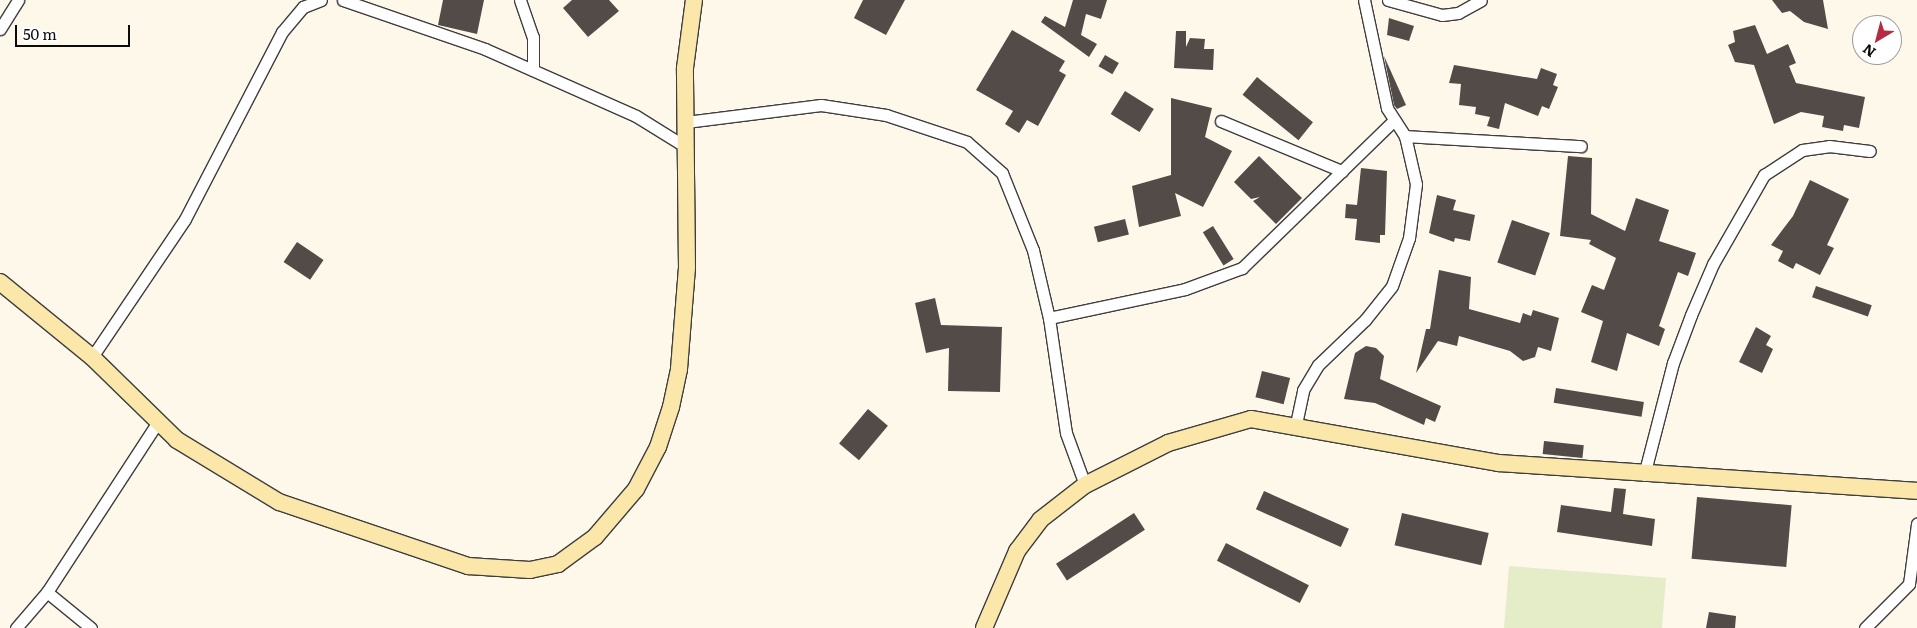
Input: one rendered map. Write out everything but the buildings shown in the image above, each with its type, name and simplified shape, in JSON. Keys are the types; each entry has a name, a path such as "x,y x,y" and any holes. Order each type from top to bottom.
{"street":[{"path":"0,28 18,0"},
{"path":"92,357 185,219 282,32 303,7 322,0"},
{"path":"343,0 445,33 533,70 636,116 686,147"},
{"path":"520,0 533,37 533,70"},
{"path":"0,282 92,357 157,423 206,460 279,502 345,528 494,570 558,564 595,537 636,489 658,447 671,406 679,369 686,277 685,68 694,0"},
{"path":"1296,424 1303,390 1318,366 1365,320 1392,286 1409,238 1416,184 1406,136 1387,108 1364,0"},
{"path":"1388,0 1422,4 1442,15 1458,13 1481,0"},
{"path":"686,122 821,105 886,115 967,142 1002,173 1033,250 1049,318 1066,433 1085,485"},
{"path":"1049,318 1185,288 1242,268 1394,120"},
{"path":"1221,121 1342,171"},
{"path":"1406,136 1581,146"},
{"path":"1644,475 1673,363 1691,315 1713,264 1764,175 1802,150 1829,146 1870,151"},
{"path":"984,628 1017,551 1040,520 1085,485 1168,443 1213,427 1251,419 1296,424 1499,463 1644,475 1917,491"},
{"path":"16,628 47,592 157,423"},
{"path":"1865,628 1913,587 1917,524"},
{"path":"47,592 92,628"}],"green space":[{"path":"1509,566 1666,578 1662,628 1504,628"}]}
